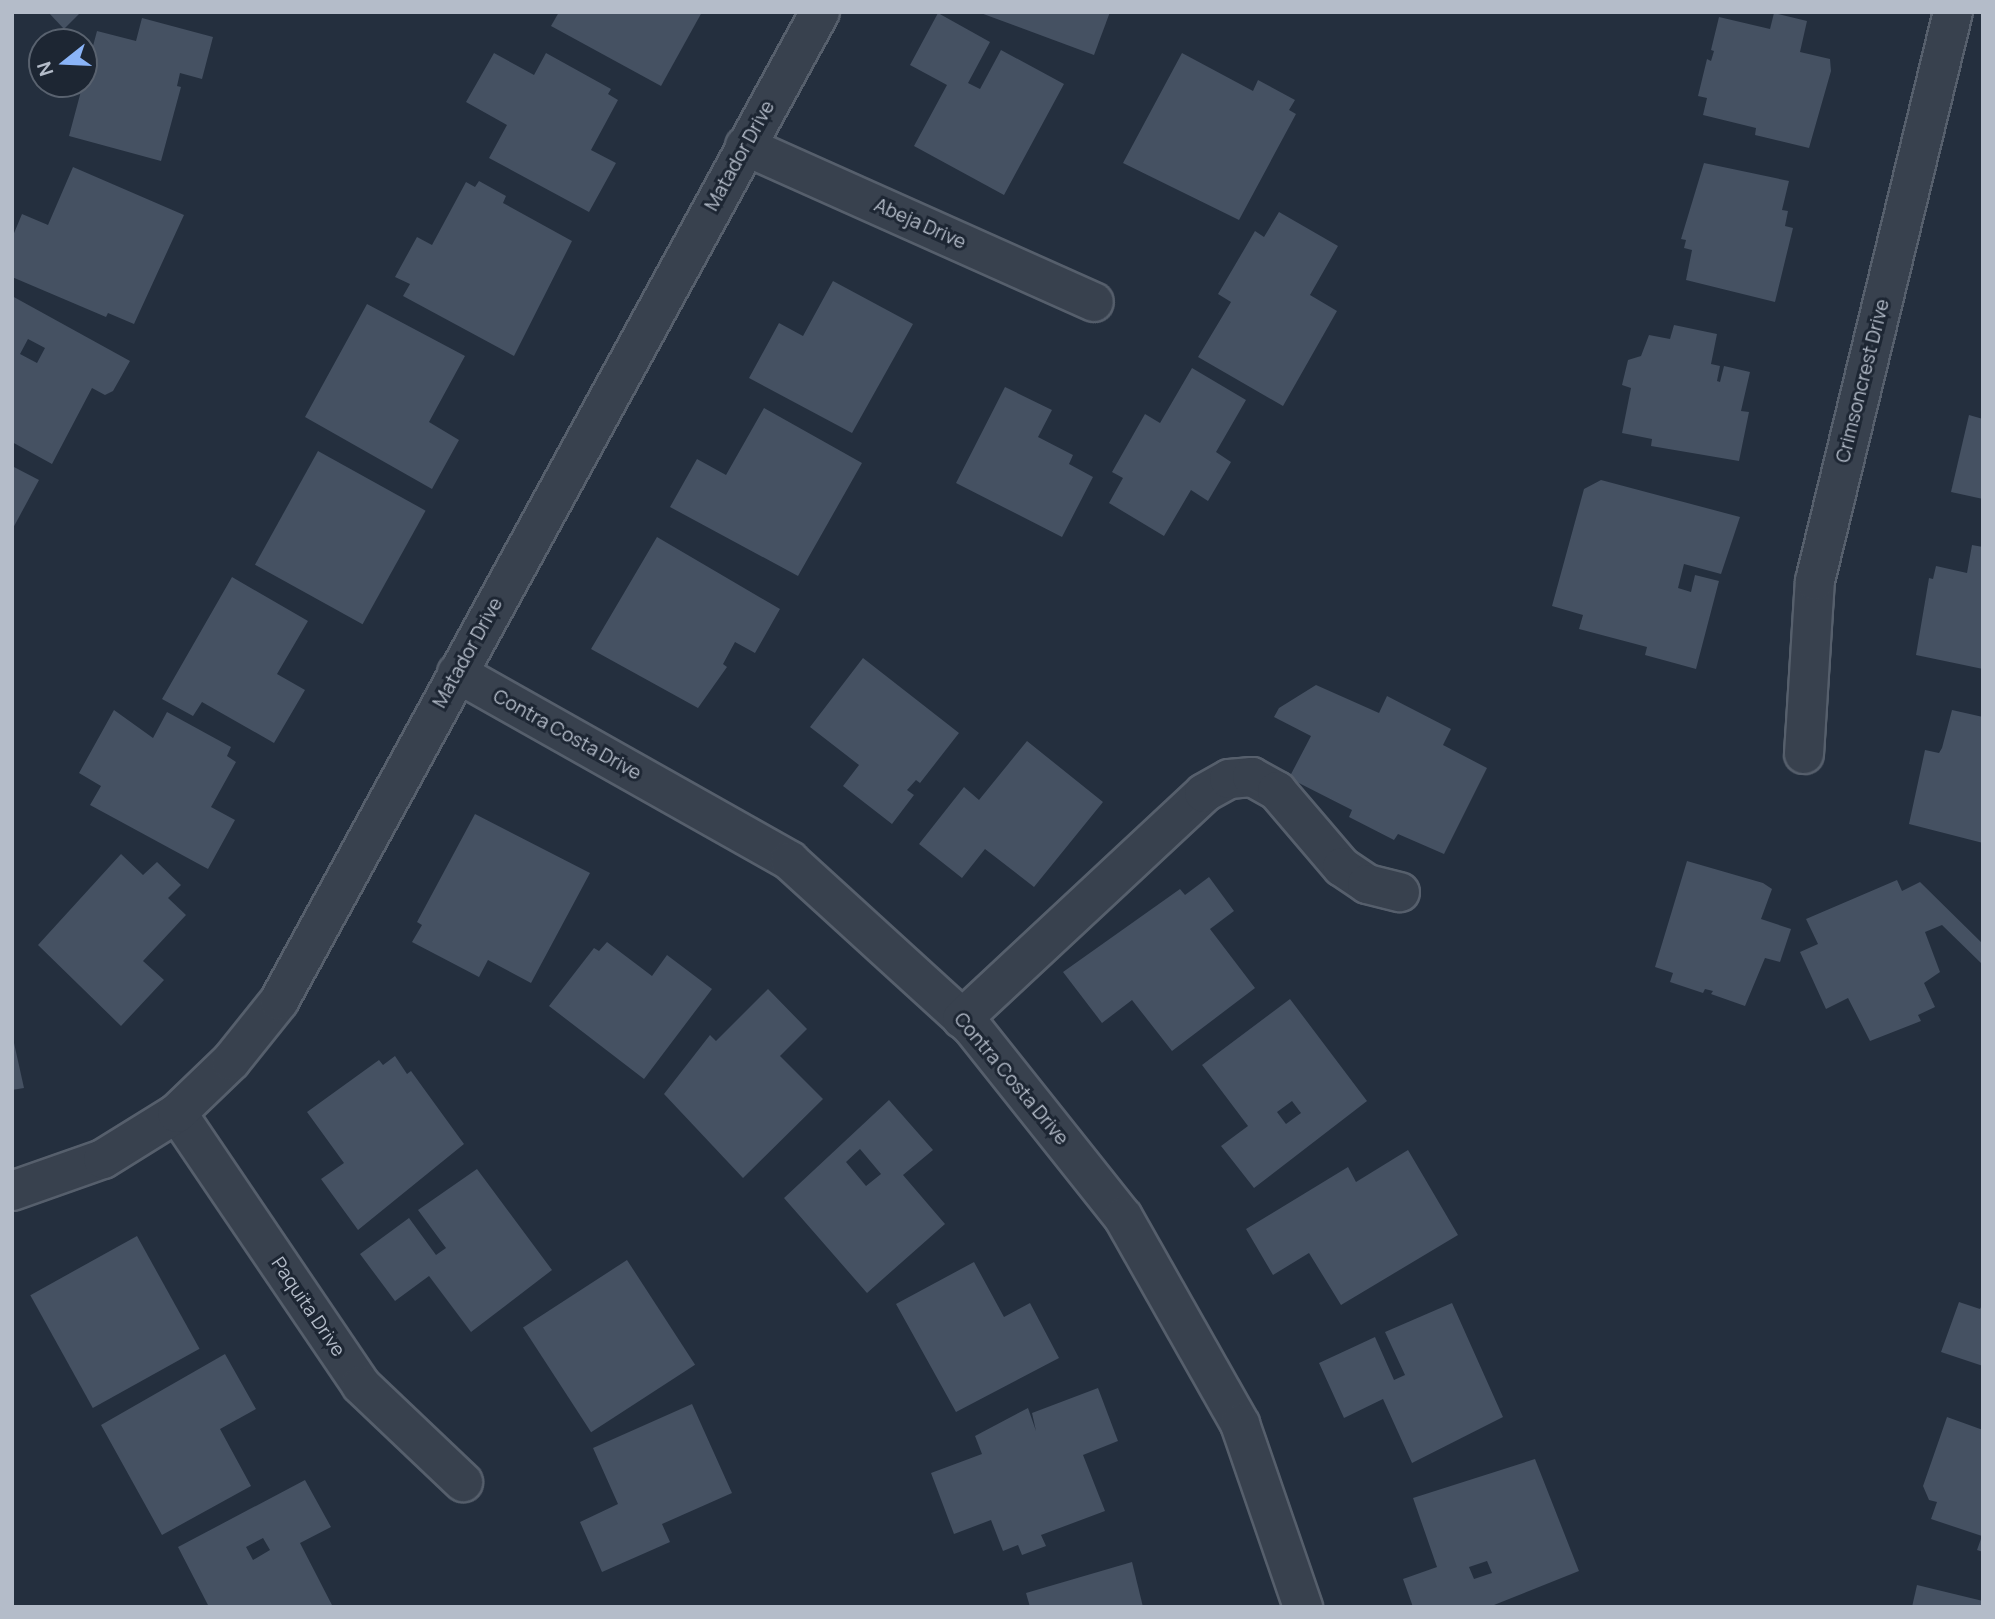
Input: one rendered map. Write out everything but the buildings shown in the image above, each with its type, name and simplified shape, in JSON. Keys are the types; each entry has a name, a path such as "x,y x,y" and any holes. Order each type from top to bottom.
{"street":[{"name":"Matador Drive","path":"12,1191 103,1160 177,1113 231,1061 279,1001 820,12"},
{"name":"Crimsoncrest Drive","path":"1804,754 1815,580 1953,12"},
{"name":"Abeja Drive","path":"746,146 1094,302"},
{"name":"Contra Costa Drive","path":"457,673 790,861 962,1018 1123,1217 1240,1424 1303,1607"},
{"path":"962,1018 1204,793 1229,779 1252,777 1277,791 1342,867 1367,884 1400,892"},
{"name":"Paquita Drive","path":"177,1113 361,1385 463,1482"}]}
